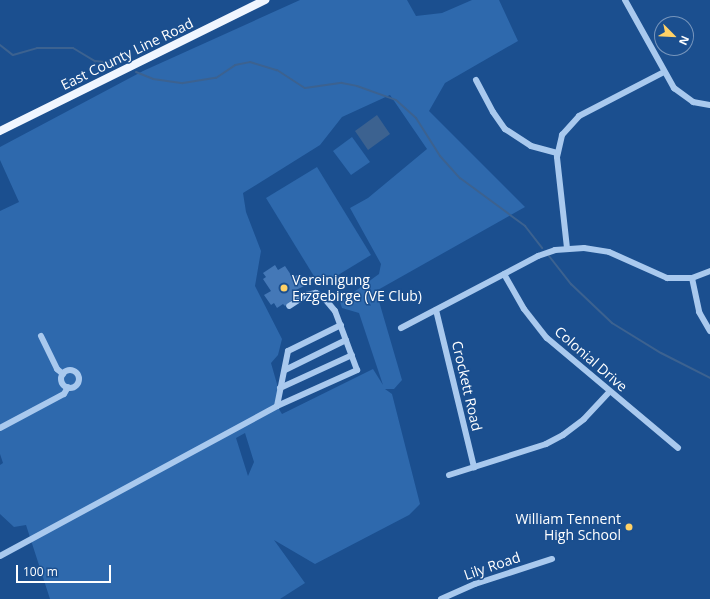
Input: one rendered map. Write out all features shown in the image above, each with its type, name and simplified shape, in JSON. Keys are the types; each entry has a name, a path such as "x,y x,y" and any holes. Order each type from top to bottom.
{"main road":[{"name":"East County Line Road","path":"0,131 264,0"}],"street":[{"path":"625,0 674,88 685,98 710,105"},
{"path":"567,248 557,153 562,135 579,116 664,72"},
{"path":"476,80 493,112 505,129 531,146 557,153"},
{"path":"401,328 544,253 567,248 584,248 609,252 656,274 676,279 692,278 710,271"},
{"name":"Colonial Drive","path":"504,274 524,309 547,338 609,392 678,448"},
{"path":"692,278 699,312 710,331"},
{"path":"0,556 276,406 357,370 335,311 325,299 316,293 306,295 289,306"},
{"name":"Crockett Road","path":"436,310 474,467"},
{"path":"276,406 288,351 341,325"},
{"path":"41,336 57,369 62,374"},
{"path":"284,370 346,340"},
{"path":"280,388 352,355"},
{"path":"71,370 78,376 75,386 68,387 61,381 62,374 71,370"},
{"path":"0,428 64,394 68,387"},
{"path":"449,474 546,444 563,435 584,419 609,392"},
{"name":"Lily Road","path":"442,599 475,584 552,559"}],"shaded area":[{"path":"300,0 407,0 416,16 442,13 472,0 499,0 518,41 445,83 429,111 525,207 376,291 402,380 394,389 385,389 392,394 420,504 409,515 315,564 274,540 305,583 280,599 50,599 26,525 14,527 0,514 0,465 3,463 0,454 0,211 19,202 0,160 0,147 143,71","holes":["390,95 427,149 368,198 350,208 381,264 379,274 340,302 342,308 359,313 383,385 373,369 282,414 277,406 270,413 281,398 271,363 278,355 282,339 255,286 261,251 246,212 243,193 320,145 342,117","245,433 254,462 248,476 236,438"]},
{"path":"377,115 390,134 368,150 355,131"},
{"path":"352,137 370,162 351,175 333,151"},
{"path":"317,167 371,255 320,286 266,198"}],"building":[{"name":"Vereinigung Erzgebirge (VE Club)","path":"275,265 278,270 285,266 293,278 297,275 304,286 296,290 299,294 285,306 283,304 277,308 274,303 271,305 264,295 271,291 263,279 266,277 263,273"}],"waterway":[{"path":"0,45 13,55 37,48 73,48 95,61 114,63"},
{"path":"136,72 153,79 183,83 216,78 235,65 250,62 277,70 305,88 342,83 357,86 396,100 416,118 440,156 460,178 525,226 542,248"},
{"path":"549,256 571,284 612,323 661,353 710,378"}],"place":[{"name":"Vereinigung Erzgebirge (VE Club)","path":"284,288"},
{"name":"William Tennent High School","path":"629,527"}]}
